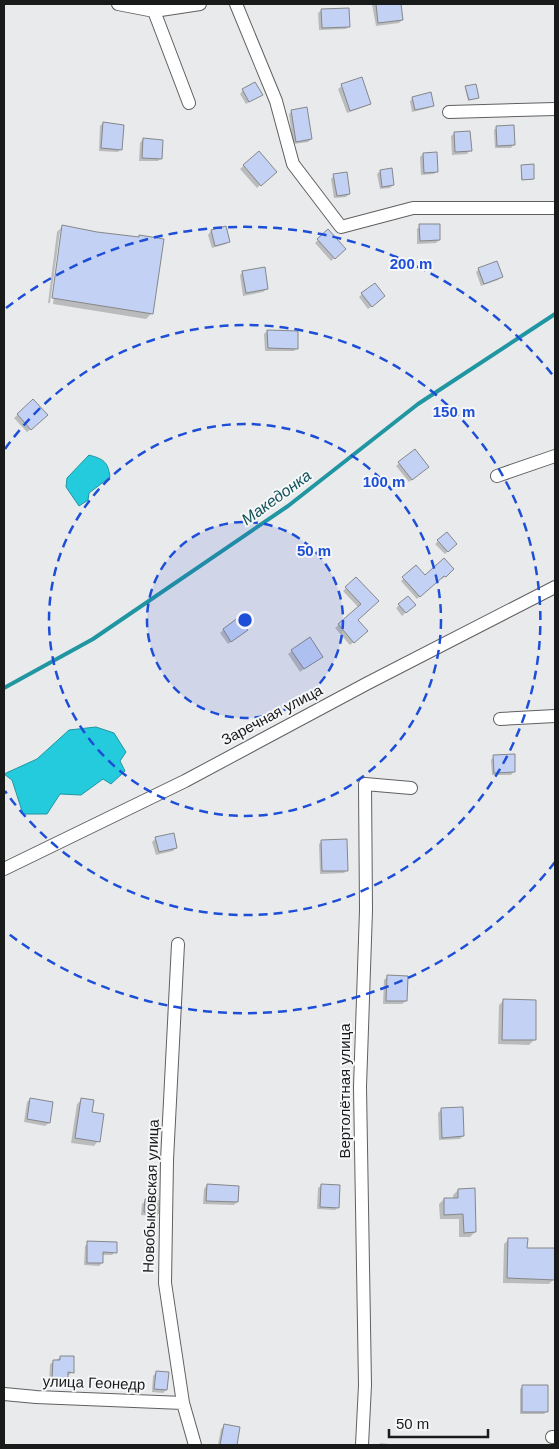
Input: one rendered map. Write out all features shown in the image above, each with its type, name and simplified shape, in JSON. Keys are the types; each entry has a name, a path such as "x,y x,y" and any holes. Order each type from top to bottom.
{"street":[{"path":"118,4 163,8 200,4"},
{"path":"236,4 276,101 293,164 341,228 412,208 555,208"},
{"path":"163,8 189,103"},
{"path":"449,112 555,109"},
{"path":"498,476 555,456"},
{"name":"Заречная улица","path":"4,869 185,781 368,683 555,587"},
{"path":"500,719 555,716"},
{"name":"Вертолётная улица","path":"362,1445 365,1385 360,1087 366,910 365,784 411,788"},
{"name":"Новобыковская улица","path":"178,944 167,1160 165,1283 183,1403 195,1445"},
{"name":"улица Геонедр","path":"4,1394 183,1403"}],"water":[{"path":"89,455 98,458 106,464 110,477 89,493 88,500 79,506 66,487 67,478"},
{"path":"96,727 114,733 126,752 120,761 125,771 111,784 103,779 81,795 60,794 47,814 23,814 12,780 4,774 37,759 69,730"}],"building":[{"path":"376,4 401,4 403,20 378,23"},
{"path":"349,8 350,27 322,28 321,9"},
{"path":"362,77 371,104 350,111 341,84"},
{"path":"255,82 263,95 249,102 242,89"},
{"path":"476,84 479,98 469,100 465,86"},
{"path":"431,92 434,106 415,110 412,97"},
{"path":"307,107 312,139 296,142 291,110"},
{"path":"103,122 124,125 122,150 101,148"},
{"path":"514,125 515,145 497,146 496,126"},
{"path":"470,131 472,151 455,152 454,132"},
{"path":"143,138 163,140 162,159 142,158"},
{"path":"259,151 277,172 261,186 243,165"},
{"path":"437,152 438,172 424,173 423,153"},
{"path":"534,164 534,179 522,180 521,165"},
{"path":"392,168 394,185 382,187 380,170"},
{"path":"347,172 350,194 337,196 333,174"},
{"path":"419,224 440,224 440,240 420,241"},
{"path":"62,225 97,232 164,239 153,314 52,298"},
{"path":"226,226 230,242 215,246 211,230"},
{"path":"328,229 346,249 335,259 317,239"},
{"path":"497,261 503,277 484,284 478,268"},
{"path":"265,267 268,289 246,293 242,271"},
{"path":"375,283 385,296 372,307 361,293"},
{"path":"267,330 298,331 298,349 268,348"},
{"path":"33,399 48,415 31,430 17,414"},
{"path":"415,449 429,467 412,480 398,462"},
{"path":"447,532 457,544 448,552 437,540"},
{"path":"444,558 454,569 420,597 402,577 416,565 425,575"},
{"path":"356,577 379,601 358,620 368,631 354,643 338,624 361,604 345,587"},
{"path":"408,596 416,605 406,613 398,604"},
{"path":"239,617 248,630 231,642 223,629"},
{"path":"310,637 323,657 304,669 291,650"},
{"path":"515,754 515,772 494,773 493,755"},
{"path":"174,833 177,848 159,852 155,837"},
{"path":"347,839 348,871 322,871 321,840"},
{"path":"387,975 408,976 407,1001 386,1001"},
{"path":"503,999 536,1000 536,1040 502,1040"},
{"path":"30,1098 53,1102 50,1123 27,1119"},
{"path":"81,1098 94,1100 92,1112 104,1114 100,1142 75,1138"},
{"path":"463,1107 464,1136 442,1138 441,1108"},
{"path":"207,1184 239,1186 238,1202 206,1201"},
{"path":"321,1184 340,1185 339,1208 320,1207"},
{"path":"475,1188 476,1232 464,1233 463,1214 444,1215 444,1198 458,1198 458,1189"},
{"path":"145,1199 158,1200 158,1214 144,1212"},
{"path":"508,1238 528,1238 527,1248 555,1248 555,1280 507,1278"},
{"path":"87,1241 117,1242 117,1253 103,1252 103,1263 87,1263"},
{"path":"60,1356 74,1356 74,1373 68,1372 68,1381 52,1380 53,1360 60,1360"},
{"path":"156,1371 169,1372 167,1390 154,1389"},
{"path":"522,1385 548,1385 548,1412 522,1412"},
{"path":"224,1424 240,1427 237,1445 220,1445"}],"waterway":[{"name":"Македонка","path":"4,688 93,639 288,506 418,404 555,314"}]}
